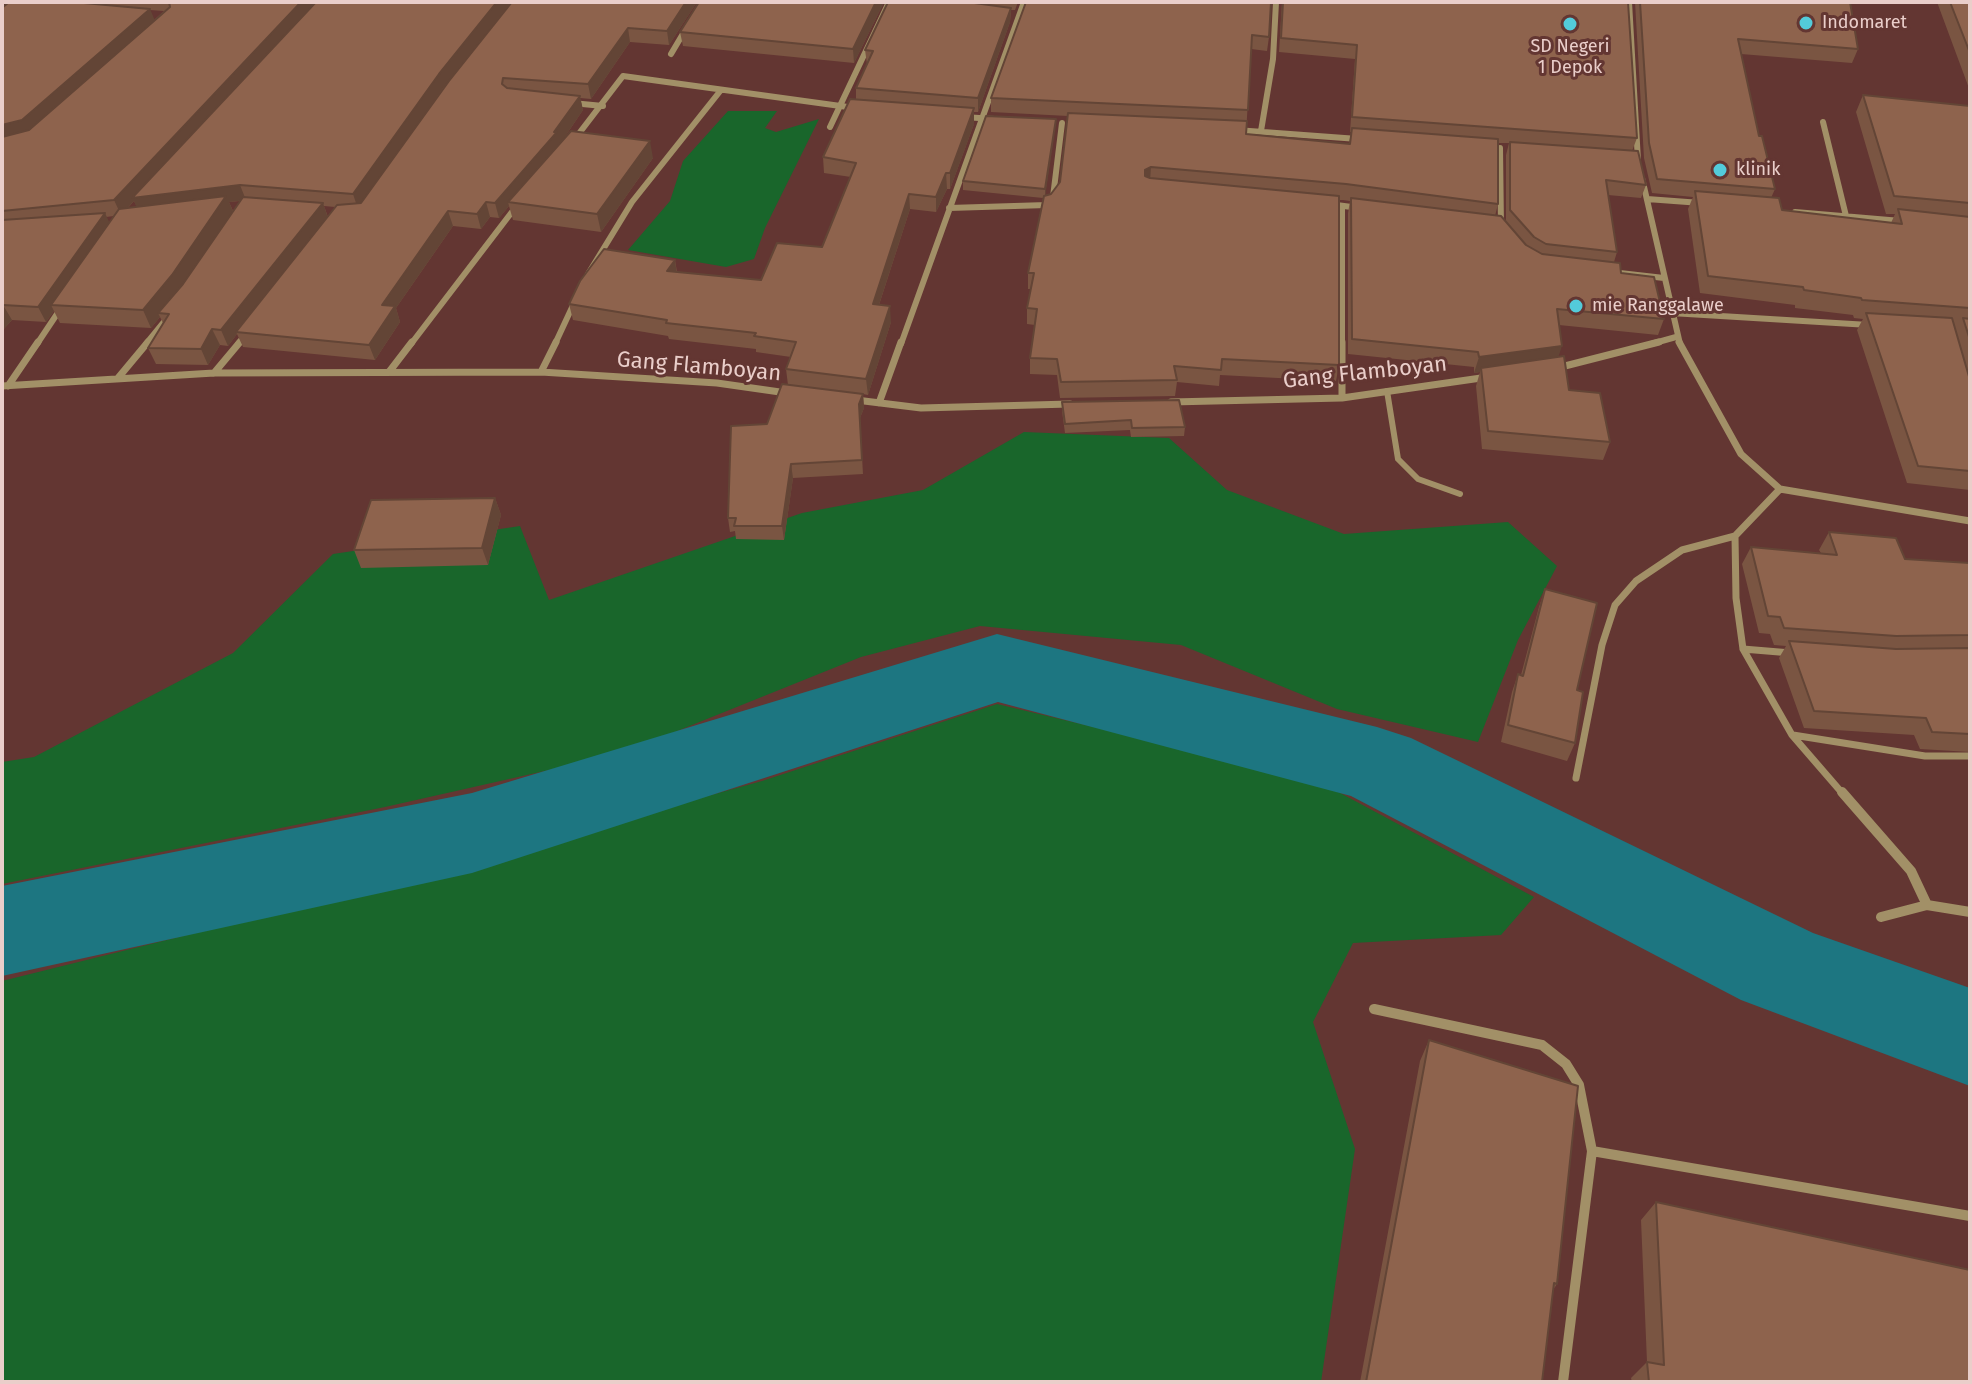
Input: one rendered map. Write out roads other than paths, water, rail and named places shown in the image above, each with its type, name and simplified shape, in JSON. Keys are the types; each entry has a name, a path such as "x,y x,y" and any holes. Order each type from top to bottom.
{"street":[{"path":"830,127 889,2"},
{"path":"879,403 1024,2"},
{"path":"1261,131 1273,59 1276,2"},
{"path":"1629,2 1638,159 1676,337 1741,454 1780,489 1970,521"},
{"path":"671,54 694,15"},
{"path":"1004,15 1019,17"},
{"path":"572,142 603,106 623,76 856,108"},
{"path":"587,276 600,249 625,213 721,90"},
{"path":"557,101 603,106"},
{"path":"949,116 1008,120"},
{"path":"1049,122 1078,124"},
{"path":"1823,122 1846,216"},
{"path":"949,208 1047,205 1053,197 1062,123"},
{"path":"1231,130 1372,140"},
{"path":"1484,147 1515,149"},
{"path":"1500,148 1500,226"},
{"path":"1622,158 1638,159"},
{"path":"1647,199 1708,204"},
{"path":"389,372 521,201"},
{"path":"1326,204 1366,209"},
{"path":"1342,206 1342,398"},
{"path":"1785,211 1903,221"},
{"path":"1485,224 1500,226 1509,236"},
{"path":"1605,271 1664,278"},
{"path":"541,372 580,290"},
{"name":"Gang Flamboyan","path":"5,386 71,295"},
{"path":"118,378 176,308"},
{"path":"1671,313 1872,325"},
{"path":"214,373 252,327"},
{"path":"1542,370 1577,365 1676,337"},
{"name":"Gang Flamboyan","path":"5,386 214,373 541,372 717,383 802,394"},
{"name":"Gang Flamboyan","path":"1167,402 1342,398 1496,376"},
{"path":"848,399 921,408 1074,404"},
{"path":"1576,778 1602,645 1615,605 1636,581 1682,550 1735,536 1780,489"},
{"path":"1735,536 1736,598 1743,649 1792,735 1911,871 1927,905"},
{"path":"1743,649 1802,654"},
{"path":"1792,735 1925,756 1970,756"},
{"path":"1881,917 1927,905 1970,912"},
{"path":"1374,1009 1542,1045 1556,1053 1579,1085 1592,1151 1563,1382"},
{"path":"1592,1151 1970,1216"}],"lane":[{"path":"1387,391 1398,459 1418,479 1460,494"}],"waterway":[{"path":"2,931 472,833 997,668 1377,765 1779,967 1970,1037"}],"place":[{"name":"Indomaret","path":"1806,23"},
{"name":"SD Negeri 1 Depok","path":"1570,24"},
{"name":"klinik","path":"1720,170"},
{"name":"mie Ranggalawe","path":"1576,306"}]}
